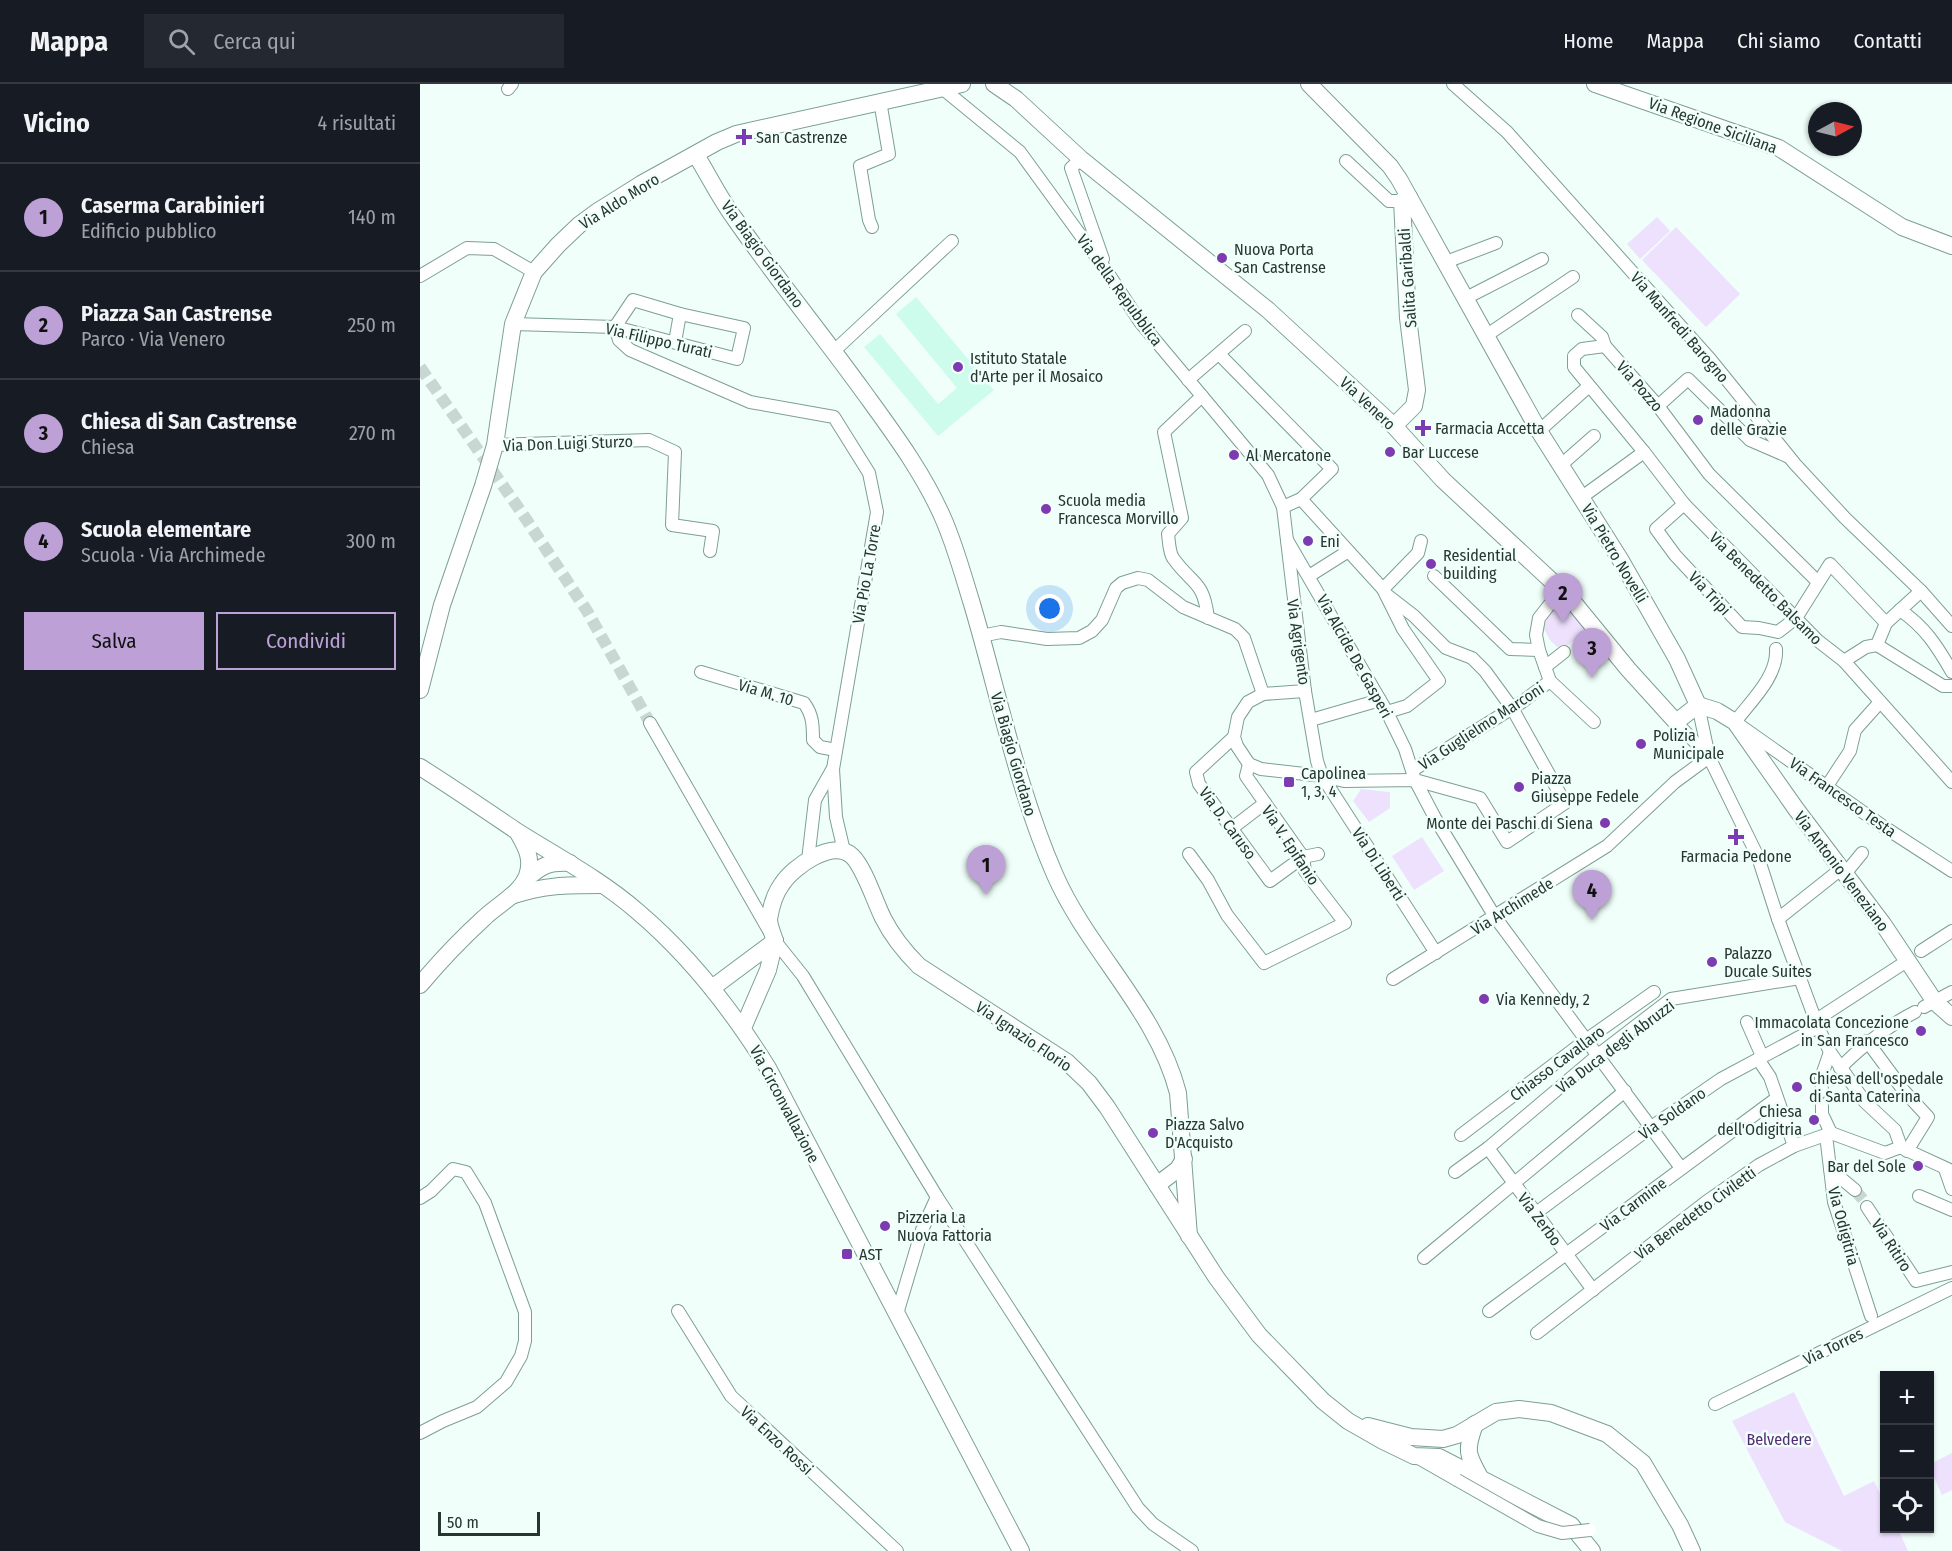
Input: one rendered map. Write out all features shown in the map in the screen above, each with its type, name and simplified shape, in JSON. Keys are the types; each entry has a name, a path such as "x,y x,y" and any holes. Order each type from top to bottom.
{"street":[{"name":"Via Aldo Moro","path":"420,690 442,605 495,445 513,324 534,272 565,238 597,211 717,142 736,134 962,84"},
{"name":"Via Venero","path":"994,84 1016,99 1081,159 1268,310 1394,426 1443,480 1561,590 1709,757"},
{"name":"Via Pietro Novelli","path":"1309,84 1390,166 1406,199 1446,262 1539,431 1582,497 1677,659 1698,705 1709,757 1758,858 1778,919 1830,1052 1865,1102 1895,1130 1904,1149"},
{"name":"Via Manfredi Barogno","path":"1453,84 1507,132 1710,359 1790,457 1845,518 1921,591 1952,626"},
{"name":"Via Regione Siciliana","path":"1595,84 1779,148 1902,227 1952,246"},
{"name":"Via della Repubblica","path":"942,88 1020,152 1108,273 1140,322 1268,475 1283,507"},
{"path":"872,226 860,166 889,154 880,101"},
{"name":"Via Biagio Giordano","path":"696,155 733,218 834,351 897,439 939,511 955,550 981,636 1036,832 1056,879 1076,917 1150,1026 1172,1070 1178,1093 1189,1236"},
{"path":"1081,159 1071,168 1108,273"},
{"path":"1346,161 1389,201 1406,199"},
{"name":"Salita Garibaldi","path":"1394,426 1414,406 1417,390 1408,318 1406,199"},
{"path":"834,351 952,241"},
{"path":"1446,262 1496,243"},
{"path":"420,276 467,248 494,249 534,272"},
{"path":"1466,298 1542,259"},
{"path":"1487,336 1573,277"},
{"path":"615,327 633,300 680,314 675,342"},
{"name":"Via Filippo Turati","path":"513,324 615,327 737,359 744,328 680,314"},
{"name":"Via Pozzo","path":"1578,315 1602,337 1605,346 1658,406 1709,474 1817,581"},
{"name":"Via Pio La Torre","path":"615,327 619,340 630,350 750,402 834,417 869,473 877,512 833,769"},
{"path":"1188,380 1245,332"},
{"name":"Via Benedetto Balsamo","path":"1605,346 1582,349 1574,356 1574,367 1684,504 1816,640 1844,661 1952,782"},
{"path":"1219,354 1332,470 1301,499 1283,507"},
{"path":"1658,406 1688,379 1750,440 1790,457"},
{"path":"1539,431 1589,386"},
{"path":"1202,396 1164,432 1182,518 1168,534 1172,556 1197,583 1205,597 1208,618"},
{"path":"1561,465 1594,436"},
{"name":"Via Don Luigi Sturzo","path":"495,445 649,440 675,452 672,525 713,531 710,551"},
{"path":"1582,497 1644,452"},
{"path":"1301,499 1385,592 1414,616 1446,648 1472,658 1485,671 1512,708 1565,803 1496,850"},
{"name":"Via Tripi","path":"1684,504 1656,529 1675,555 1742,627 1760,627 1779,632 1796,618"},
{"name":"Via Agrigento","path":"1283,507 1305,691 1317,761 1322,776"},
{"name":"Via Alcide De Gasperi","path":"1285,537 1387,712 1405,749 1414,775 1451,846 1495,917 1681,1168"},
{"path":"1385,592 1418,553 1421,542"},
{"path":"1309,576 1347,552"},
{"path":"1796,618 1817,581 1830,564 1886,623"},
{"path":"1434,576 1510,650 1539,650"},
{"path":"981,636 1001,632 1047,639 1079,638 1092,631 1102,620 1116,588 1122,583 1138,578 1148,580 1184,607 1235,628 1245,638 1263,694"},
{"path":"1561,590 1539,618 1536,635 1539,650 1550,681 1594,722"},
{"path":"1844,661 1866,647 1879,642 1886,623 1921,591"},
{"path":"1385,592 1402,629 1439,681 1407,706 1387,712"},
{"path":"1900,610 1918,622 1935,643 1952,672"},
{"path":"1879,642 1943,686 1952,686"},
{"path":"1676,722 1698,705 1717,711 1736,722 1769,677 1777,661 1776,649"},
{"path":"1545,667 1564,652"},
{"name":"Via M. 10","path":"701,672 804,704 810,711 813,740 820,747 836,750"},
{"name":"Via Guglielmo Marconi","path":"1414,775 1550,681"},
{"path":"1234,737 1238,717 1248,702 1263,694 1305,691"},
{"path":"1311,720 1380,700"},
{"path":"1827,786 1850,751 1855,730 1880,702"},
{"name":"Via Francesco Testa","path":"1736,722 1884,827 1952,871"},
{"name":"Via Antonio Veneziano","path":"1736,722 1843,872 1883,924 1914,956 1925,1007 1952,1017"},
{"path":"650,723 775,941 803,976 937,1197 1138,1508 1153,1524 1192,1551"},
{"name":"Via V. Epifanio","path":"1190,854 1208,880 1227,915 1264,963 1345,923 1305,871 1303,857 1246,776 1249,764 1234,737"},
{"name":"Via D. Caruso","path":"1234,737 1196,772 1198,784 1270,880 1303,857"},
{"name":"Via Archimede","path":"1393,979 1607,846 1660,795 1709,757"},
{"path":"1249,764 1261,770 1322,776 1344,781 1414,775 1480,798 1507,842"},
{"name":"Via Circonvallazione","path":"420,767 570,863 636,910 712,988 743,1028 768,1068 1021,1551"},
{"path":"808,860 815,800 833,769"},
{"path":"743,1028 768,970 775,941 769,922 773,902 780,885 790,873 808,860 827,851 844,851 836,817 833,769"},
{"name":"Via Di Liberti","path":"1322,776 1436,953"},
{"path":"1231,829 1265,803"},
{"path":"516,830 528,851 531,884"},
{"name":"Via Ignazio Florio","path":"844,851 853,856 884,921 905,952 928,972 1067,1062 1089,1083 1107,1107 1216,1277 1259,1335 1323,1401 1348,1420 1383,1441 1414,1456 1439,1457 1571,1525 1592,1551"},
{"path":"1778,919 1843,872 1862,853"},
{"path":"1303,857 1318,854"},
{"path":"420,985 486,915 531,884 538,869 551,862 570,863"},
{"path":"531,884 601,885"},
{"name":"Via Soldano","path":"1536,1213 1650,1128 1721,1079 1817,1023 1952,931"},
{"path":"712,988 775,941"},
{"name":"Via Duca degli Abruzzi","path":"1455,1172 1488,1148 1598,1055 1671,999 1800,978"},
{"name":"Chiasso Cavallaro","path":"1461,1136 1586,1040 1654,992"},
{"path":"1840,1068 1867,1041 1895,1022 1952,992"},
{"path":"1747,1022 1770,1077 1794,1146"},
{"path":"1867,1041 1904,1091 1928,1117 1904,1149"},
{"path":"1822,1091 1821,1078 1830,1052"},
{"path":"1424,1258 1625,1091"},
{"name":"Via Carmine","path":"1489,1311 1777,1098"},
{"name":"Via Odigitria","path":"1822,1105 1822,1114 1828,1134 1834,1202 1871,1316"},
{"path":"1828,1134 1885,1153 1904,1149 1949,1170 1952,1189"},
{"name":"Via Benedetto Civiletti","path":"1537,1333 1706,1202 1759,1166 1794,1146 1828,1134"},
{"name":"Via Zerbo","path":"1488,1148 1593,1290"},
{"path":"1157,1185 1178,1169 1184,1159"},
{"path":"420,1198 431,1191 453,1169 466,1172 484,1203 525,1312 525,1341 506,1382 477,1407 420,1433"},
{"path":"1830,1169 1855,1190"},
{"path":"1919,1196 1952,1210"},
{"path":"897,1314 922,1230 937,1197"},
{"name":"Via Ritiro","path":"1867,1207 1916,1281 1952,1272"},
{"name":"Via Torres","path":"1715,1404 1952,1288"},
{"name":"Via Enzo Rossi","path":"678,1311 731,1396 897,1551"},
{"name":"Via Ignazio Florio","path":"1348,1420 1411,1437 1443,1439 1457,1435 1496,1412 1519,1409 1551,1413 1608,1434 1643,1463 1680,1525 1692,1551"},
{"path":"1475,1424 1467,1446 1470,1461 1481,1479"},
{"path":"1414,1456 1538,1526 1562,1533 1590,1530"}],"shaded area":[{"name":"Istituto Statale d'Arte per il Mosaico","path":"916,297 994,390 938,436 864,347 880,334 938,404 957,388 896,314"}],"green space":[{"path":"1657,217 1670,231 1640,259 1627,244"},
{"path":"1676,227 1740,294 1706,327 1642,260"},
{"path":"1561,603 1587,631 1568,645 1557,647 1544,629 1547,618"},
{"path":"1361,789 1390,792 1390,808 1369,822 1353,801"},
{"path":"1422,837 1444,871 1414,890 1392,856"},
{"name":"Belvedere","path":"1794,1392 1844,1496 1874,1481 1880,1494 1880,1533 1900,1533 1908,1551 1842,1551 1785,1522 1732,1421"},
{"path":"1952,1453 1952,1490 1942,1495 1934,1478 1934,1462"}],"tunnel":[{"path":"420,367 587,611 650,723"},
{"path":"1855,1190 1865,1202"}],"place":[{"name":"San Castrenze","path":"744,137"},
{"name":"Nuova Porta San Castrense","path":"1222,258"},
{"name":"Istituto Statale d'Arte per il Mosaico","path":"958,367"},
{"name":"Madonna delle Grazie","path":"1698,420"},
{"name":"Farmacia Accetta","path":"1423,428"},
{"name":"Bar Luccese","path":"1390,452"},
{"name":"Al Mercatone","path":"1234,455"},
{"name":"Scuola media Francesca Morvillo","path":"1046,509"},
{"name":"Eni","path":"1308,541"},
{"name":"Residential building","path":"1431,564"},
{"name":"Piazza San Castrense","path":"1563,623"},
{"name":"Chiesa di San Castrense","path":"1592,678"},
{"name":"Polizia Municipale","path":"1641,744"},
{"name":"Capolinea 1, 3, 4","path":"1289,782"},
{"name":"Piazza Giuseppe Fedele","path":"1519,787"},
{"name":"Monte dei Paschi di Siena","path":"1605,823"},
{"name":"Farmacia Pedone","path":"1736,837"},
{"name":"Caserma Carabinieri","path":"986,895"},
{"name":"Scuola elementare","path":"1592,920"},
{"name":"Palazzo Ducale Suites","path":"1712,962"},
{"name":"Via Kennedy, 2","path":"1484,999"},
{"name":"Immacolata Concezione in San Francesco","path":"1921,1031"},
{"name":"Chiesa dell'ospedale di Santa Caterina","path":"1797,1087"},
{"name":"Chiesa dell'Odigitria","path":"1814,1120"},
{"name":"Piazza Salvo D'Acquisto","path":"1153,1133"},
{"name":"Bar del Sole","path":"1918,1166"},
{"name":"Pizzeria La Nuova Fattoria","path":"885,1226"},
{"name":"AST","path":"847,1254"}]}
